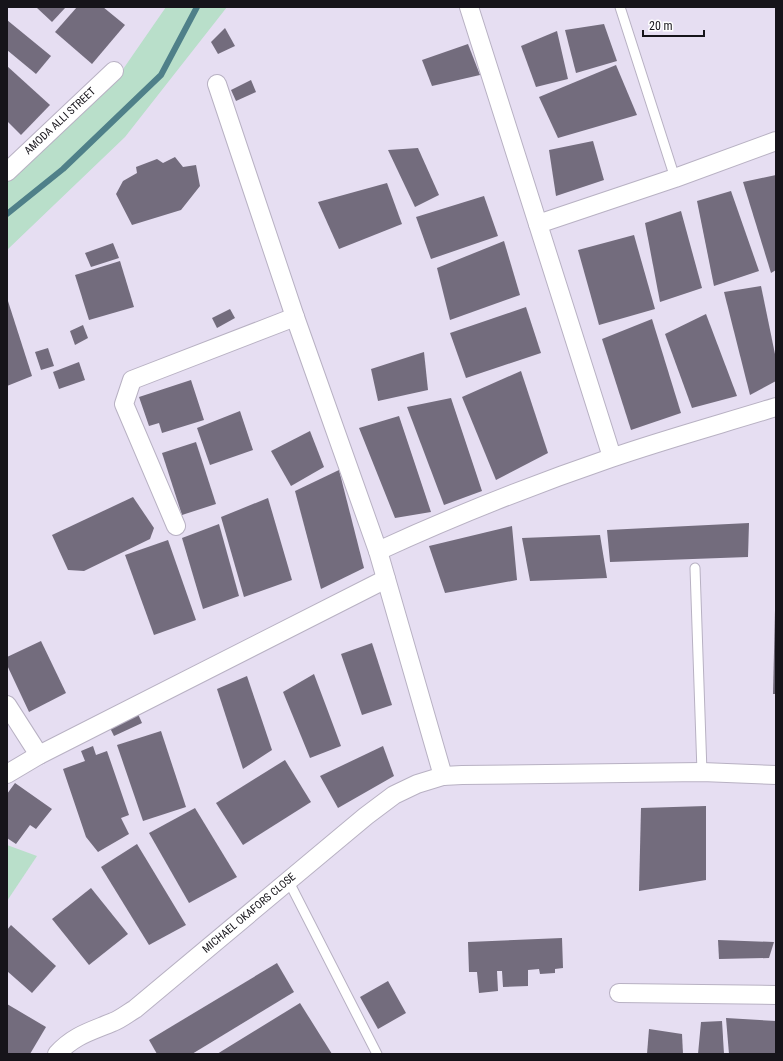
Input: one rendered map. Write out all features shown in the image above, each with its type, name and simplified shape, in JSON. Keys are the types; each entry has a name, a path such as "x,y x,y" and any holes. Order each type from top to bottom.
{"street":[{"path":"469,7 612,458"},
{"name":"AMODA ALLI STREET","path":"7,172 114,71"},
{"path":"217,84 296,318 378,551 443,776"},
{"path":"538,224 675,178 776,141"},
{"path":"176,526 124,404 132,380 296,318"},
{"path":"378,551 437,524 612,458 776,407"},
{"path":"7,774 39,755 386,579"},
{"path":"7,705 39,755"},
{"name":"MICHAEL OKAFORS CLOSE","path":"57,1054 64,1046 81,1035 115,1022 134,1009 366,816 394,795 416,784 443,776 702,772 776,775"},
{"path":"619,993 776,995"}],"lane":[{"path":"620,7 675,178"},
{"path":"695,568 702,772"},
{"path":"288,880 377,1054"}],"green space":[{"path":"166,7 227,7 125,137 7,250 7,179 119,75"},
{"path":"7,845 37,856 7,901"}],"building":[{"path":"36,7 66,7 52,22"},
{"path":"77,7 103,7 125,25 92,64 55,32"},
{"path":"7,20 51,56 36,74 7,50"},
{"path":"604,24 617,61 576,73 565,30"},
{"path":"225,28 235,46 218,54 211,42"},
{"path":"557,31 568,79 536,87 521,46"},
{"path":"468,44 480,75 432,86 422,60"},
{"path":"616,65 637,115 558,138 539,97"},
{"path":"7,66 50,105 21,135 7,121"},
{"path":"251,80 256,92 236,101 231,90"},
{"path":"593,141 604,180 556,196 549,150"},
{"path":"418,148 439,195 415,207 388,150"},
{"path":"175,157 183,167 196,165 200,186 181,210 132,225 116,194 123,181 137,173 136,167 157,159 163,163"},
{"path":"776,175 776,270 771,273 743,182"},
{"path":"387,183 402,224 339,249 318,202"},
{"path":"731,191 759,271 714,286 697,201"},
{"path":"484,196 498,236 431,259 416,217"},
{"path":"681,211 702,288 660,302 645,223"},
{"path":"634,235 655,309 599,325 578,250"},
{"path":"504,241 520,295 450,320 437,268"},
{"path":"113,243 119,258 91,267 85,253"},
{"path":"120,261 134,307 89,320 75,275"},
{"path":"761,286 776,359 776,381 750,395 724,292"},
{"path":"7,298 32,376 7,386"},
{"path":"526,307 541,353 466,378 450,333"},
{"path":"230,309 235,318 217,328 212,318"},
{"path":"706,314 737,396 692,408 665,334"},
{"path":"652,319 681,413 631,430 602,339"},
{"path":"83,325 88,338 75,345 70,331"},
{"path":"48,348 54,366 41,370 35,352"},
{"path":"424,352 428,390 378,401 371,369"},
{"path":"79,362 85,380 59,389 53,372"},
{"path":"521,371 548,453 496,480 462,397"},
{"path":"191,380 204,420 162,433 159,423 149,426 139,397"},
{"path":"451,398 482,491 444,505 407,407"},
{"path":"240,411 253,450 210,465 197,428"},
{"path":"399,416 431,512 395,518 359,428"},
{"path":"310,431 324,467 291,486 271,451"},
{"path":"196,442 216,504 182,515 162,453"},
{"path":"339,470 364,568 321,589 295,491"},
{"path":"133,497 154,528 150,539 84,571 68,570 52,535"},
{"path":"268,498 292,580 244,597 221,517"},
{"path":"749,523 748,557 610,562 607,530"},
{"path":"219,524 239,596 203,609 182,538"},
{"path":"512,526 517,580 445,593 429,546"},
{"path":"600,535 607,578 530,581 522,538"},
{"path":"168,540 196,620 154,635 125,555"},
{"path":"775,610 776,694 773,694"},
{"path":"41,641 66,693 29,712 7,665 7,657"},
{"path":"372,643 392,705 362,715 341,654"},
{"path":"314,674 341,746 310,758 283,692"},
{"path":"247,676 272,750 243,769 217,689"},
{"path":"138,714 142,723 114,736 110,728"},
{"path":"161,731 186,807 143,821 117,745"},
{"path":"93,746 96,755 107,751 129,815 121,818 129,834 98,852 86,837 63,769 85,761 81,751"},
{"path":"383,746 394,776 338,808 320,776"},
{"path":"285,760 311,802 243,845 216,803"},
{"path":"15,783 52,809 36,829 30,825 16,844 7,838 7,794"},
{"path":"706,806 706,880 639,891 641,808"},
{"path":"195,808 237,877 189,903 149,833"},
{"path":"137,844 186,925 149,945 101,867"},
{"path":"91,888 128,934 89,965 52,919"},
{"path":"11,925 56,966 32,993 7,971 7,930"},
{"path":"562,938 563,968 555,969 555,973 540,974 539,969 528,970 528,986 503,987 502,971 497,971 498,991 479,993 477,972 469,972 468,942"},
{"path":"718,940 774,942 769,958 719,959"},
{"path":"277,963 294,992 192,1054 157,1054 149,1040"},
{"path":"388,981 406,1013 378,1029 360,997"},
{"path":"300,1003 332,1054 217,1054"},
{"path":"7,1004 46,1027 30,1054 7,1054"},
{"path":"726,1018 776,1021 776,1054 729,1054"},
{"path":"722,1021 724,1054 698,1054 701,1022"},
{"path":"649,1029 682,1034 683,1054 647,1054"}],"waterway":[{"path":"7,214 63,169 161,75 197,7"}]}
